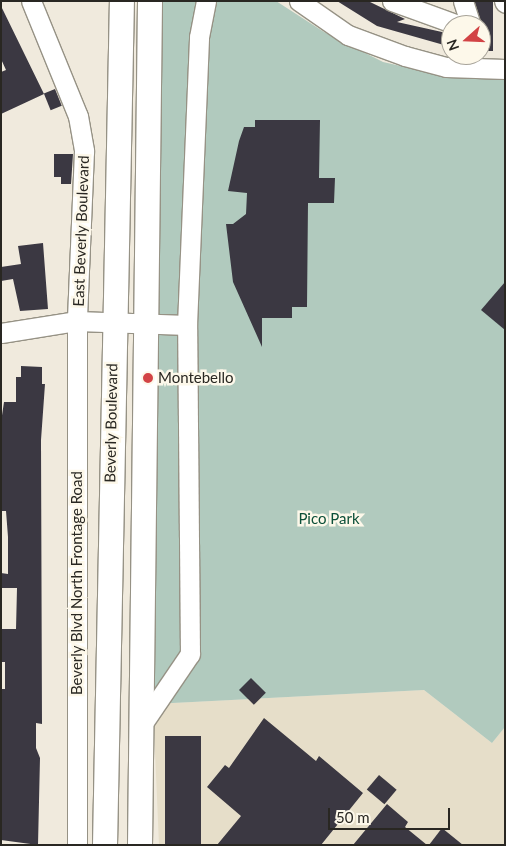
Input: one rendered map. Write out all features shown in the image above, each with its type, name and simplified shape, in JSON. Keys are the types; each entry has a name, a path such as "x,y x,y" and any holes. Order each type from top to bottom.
{"main road":[{"name":"Beverly Boulevard","path":"105,845 113,322 122,1"},
{"path":"140,845 144,324 150,1"}],"street":[{"name":"East Beverly Boulevard","path":"31,1 42,10 78,116 84,151 77,321"},
{"path":"141,726 190,654 188,325 199,37 206,1"},
{"path":"300,1 348,35 405,56 446,67 505,69"},
{"path":"392,1 441,19"},
{"path":"463,1 468,15"},
{"path":"1,333 77,321 188,325"},
{"name":"Beverly Blvd North Frontage Road","path":"77,321 77,845"}],"shaded area":[{"path":"424,690 492,743 505,727 505,845 159,845 153,704"}],"green space":[{"name":"Pico Park","path":"160,1 276,1 324,32 383,62 445,76 505,80 505,727 492,743 424,690 153,704"}],"building":[{"path":"337,1 368,1 405,19 397,22 441,32 441,44 377,26"},
{"path":"475,1 493,1 493,51 491,51 491,15 475,15"},
{"path":"1,6 44,94 1,114 1,72 6,70 1,59"},
{"path":"55,89 62,106 51,110 44,93"},
{"path":"255,120 320,120 319,178 335,178 334,203 308,203 307,307 292,307 292,318 262,318 262,347 233,282 226,224 233,224 246,214 247,193 228,191 244,127 255,127"},
{"path":"54,154 73,154 71,184 61,184 61,177 54,177"},
{"path":"43,243 48,309 20,311 13,279 1,281 1,267 21,264 18,246"},
{"path":"505,282 505,330 481,310"},
{"path":"21,366 42,367 42,384 45,384 41,440 42,724 36,723 36,748 40,758 38,845 1,840 1,689 5,689 5,662 1,662 1,629 16,629 17,588 1,588 1,573 8,574 8,537 6,511 1,511 1,422 4,402 16,402 16,377 21,377"},
{"path":"251,678 266,693 254,705 239,690"},
{"path":"264,718 316,761 319,756 363,793 321,845 217,845 241,816 207,787 225,765 229,768"},
{"path":"165,736 201,736 201,845 165,845"},
{"path":"379,775 397,790 384,804 367,790"},
{"path":"387,804 408,822 405,827 427,845 353,845"},
{"path":"442,828 463,845 429,845"}],"place":[{"name":"Montebello","path":"148,378"}]}
